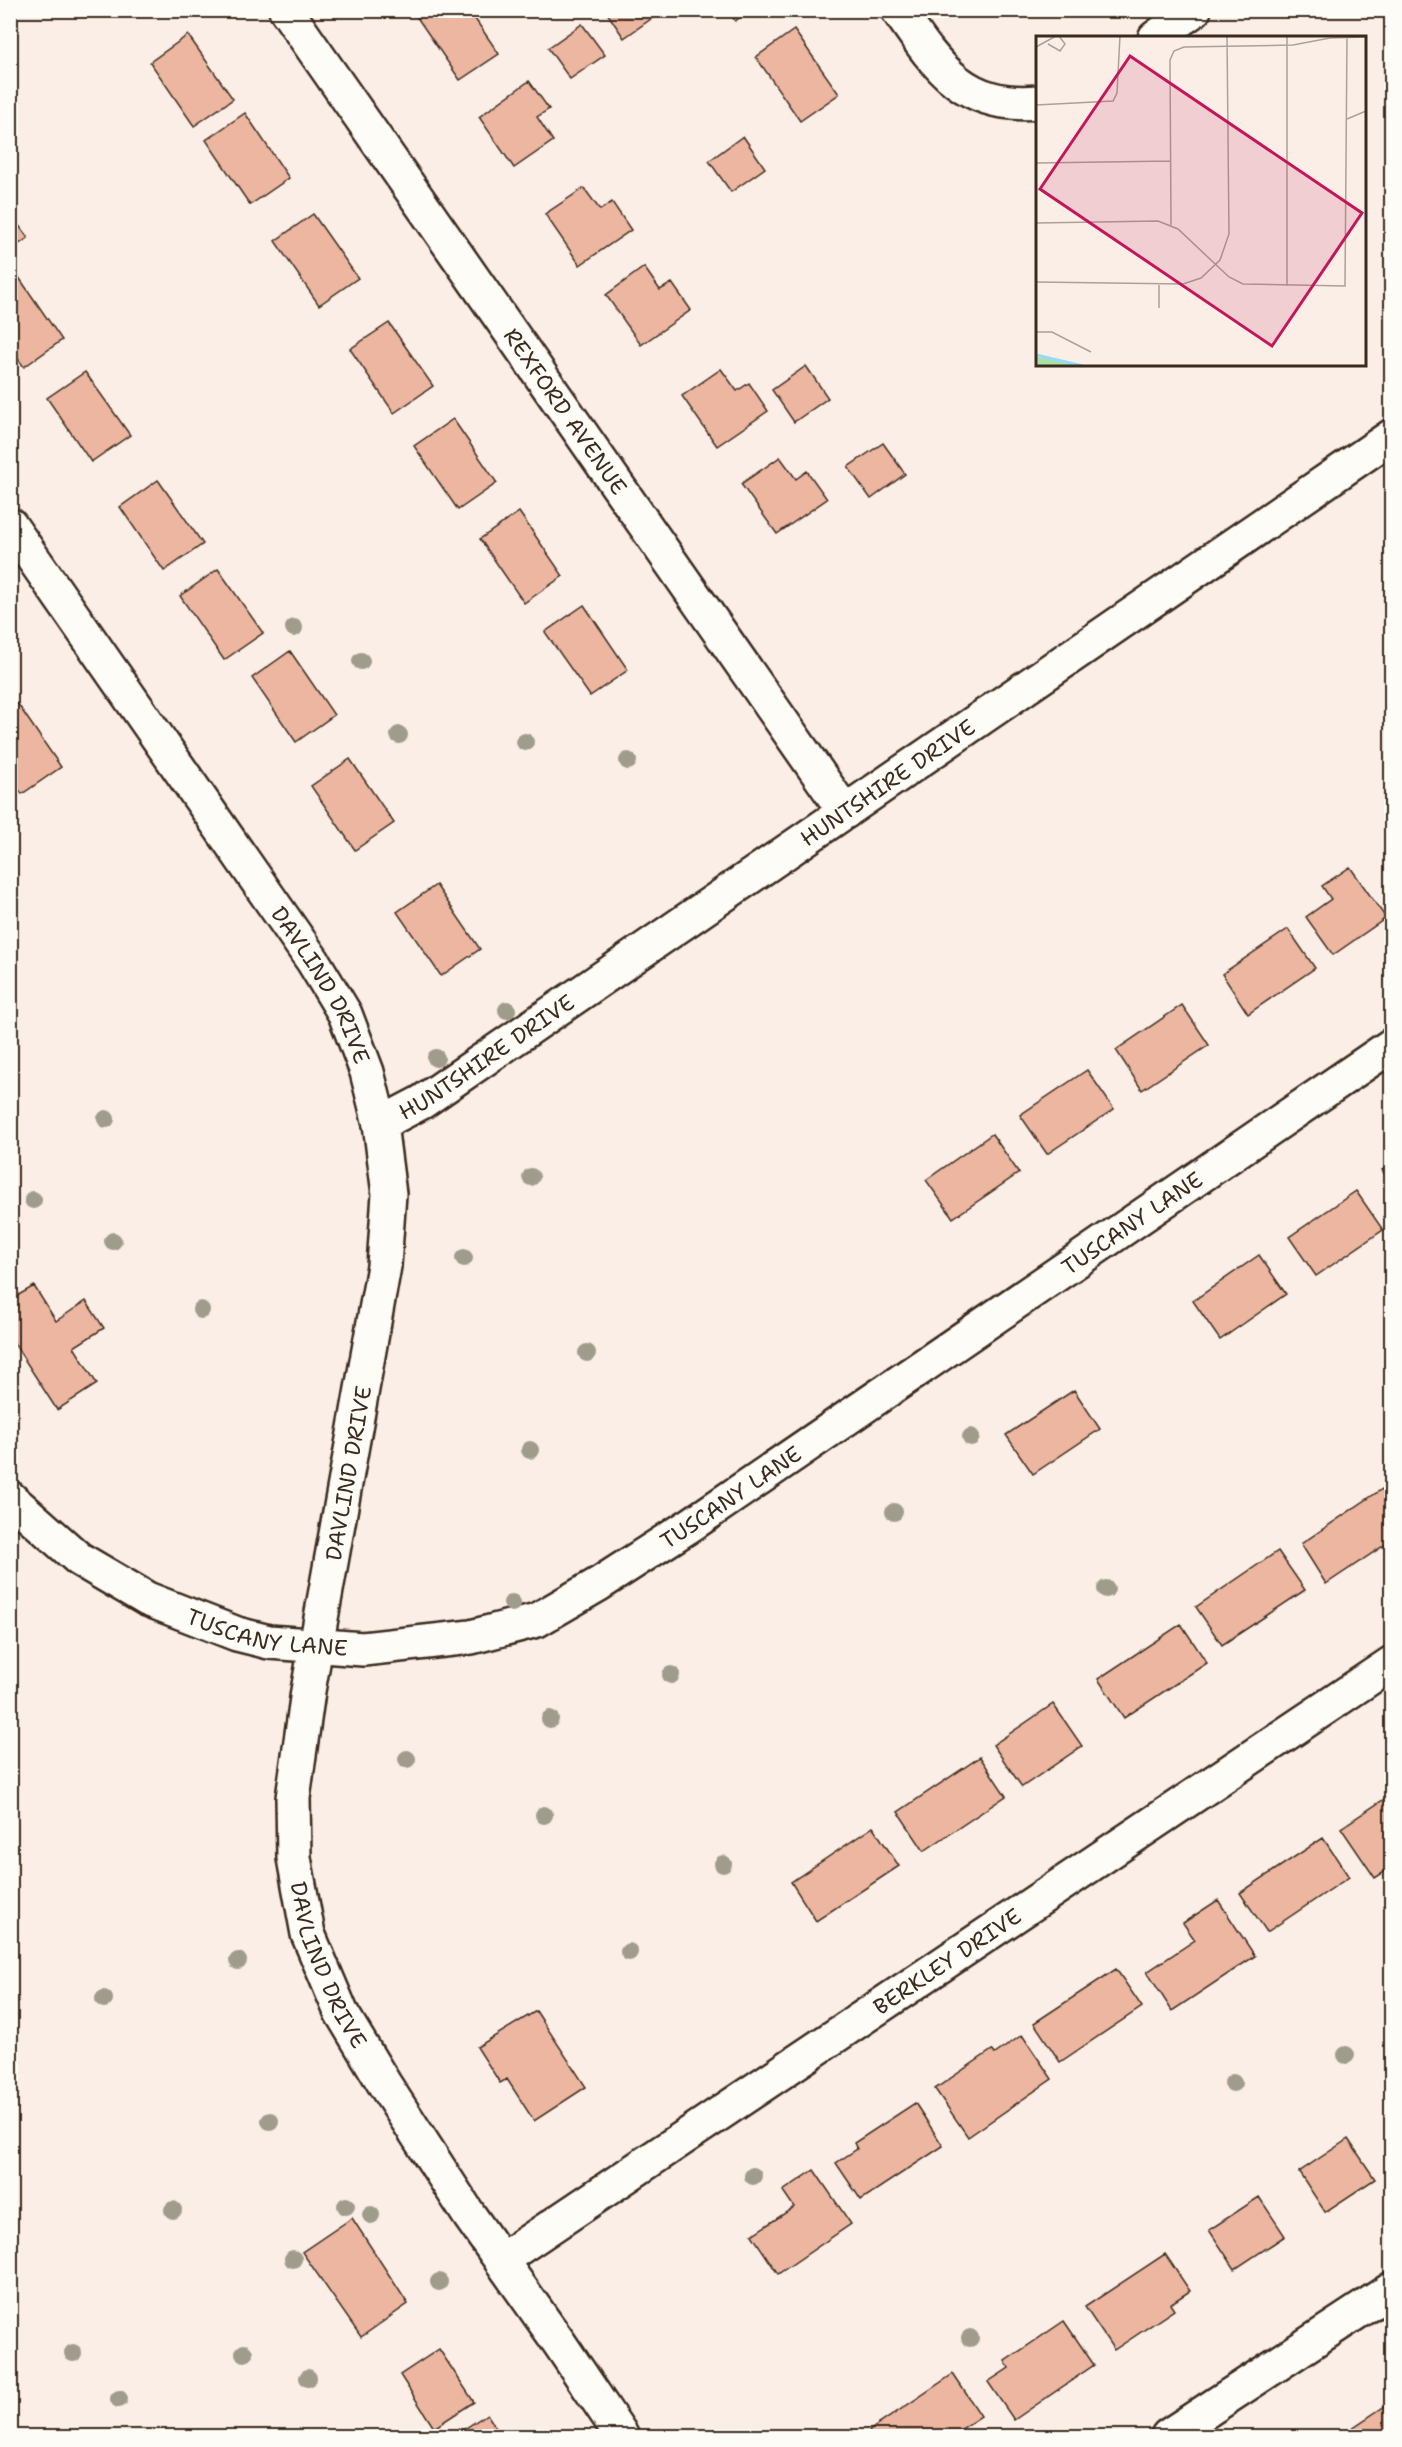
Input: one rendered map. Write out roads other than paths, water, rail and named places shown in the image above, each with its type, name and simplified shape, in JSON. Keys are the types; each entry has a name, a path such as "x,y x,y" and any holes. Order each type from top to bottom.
{"street":[{"name":"REXFORD AVENUE","path":"286,10 846,812"},
{"path":"898,10 928,53 960,84 974,93 996,101 1016,104 1036,102"},
{"path":"1158,36 1194,10"},
{"name":"HUNTSHIRE DRIVE","path":"380,1124 423,1102 1392,436"},
{"name":"DAVLIND DRIVE","path":"10,525 313,961 345,1014 368,1072 380,1124 389,1194 384,1266 316,1646 293,1798 294,1858 308,1934 341,2012 469,2215 622,2436"},
{"name":"TUSCANY LANE","path":"10,1498 79,1558 147,1599 237,1634 268,1642 363,1649 471,1637 537,1620 599,1584 692,1524 1392,1045"},
{"name":"BERKLEY DRIVE","path":"501,2260 1392,1663"},
{"path":"1168,2436 1392,2289"}]}
